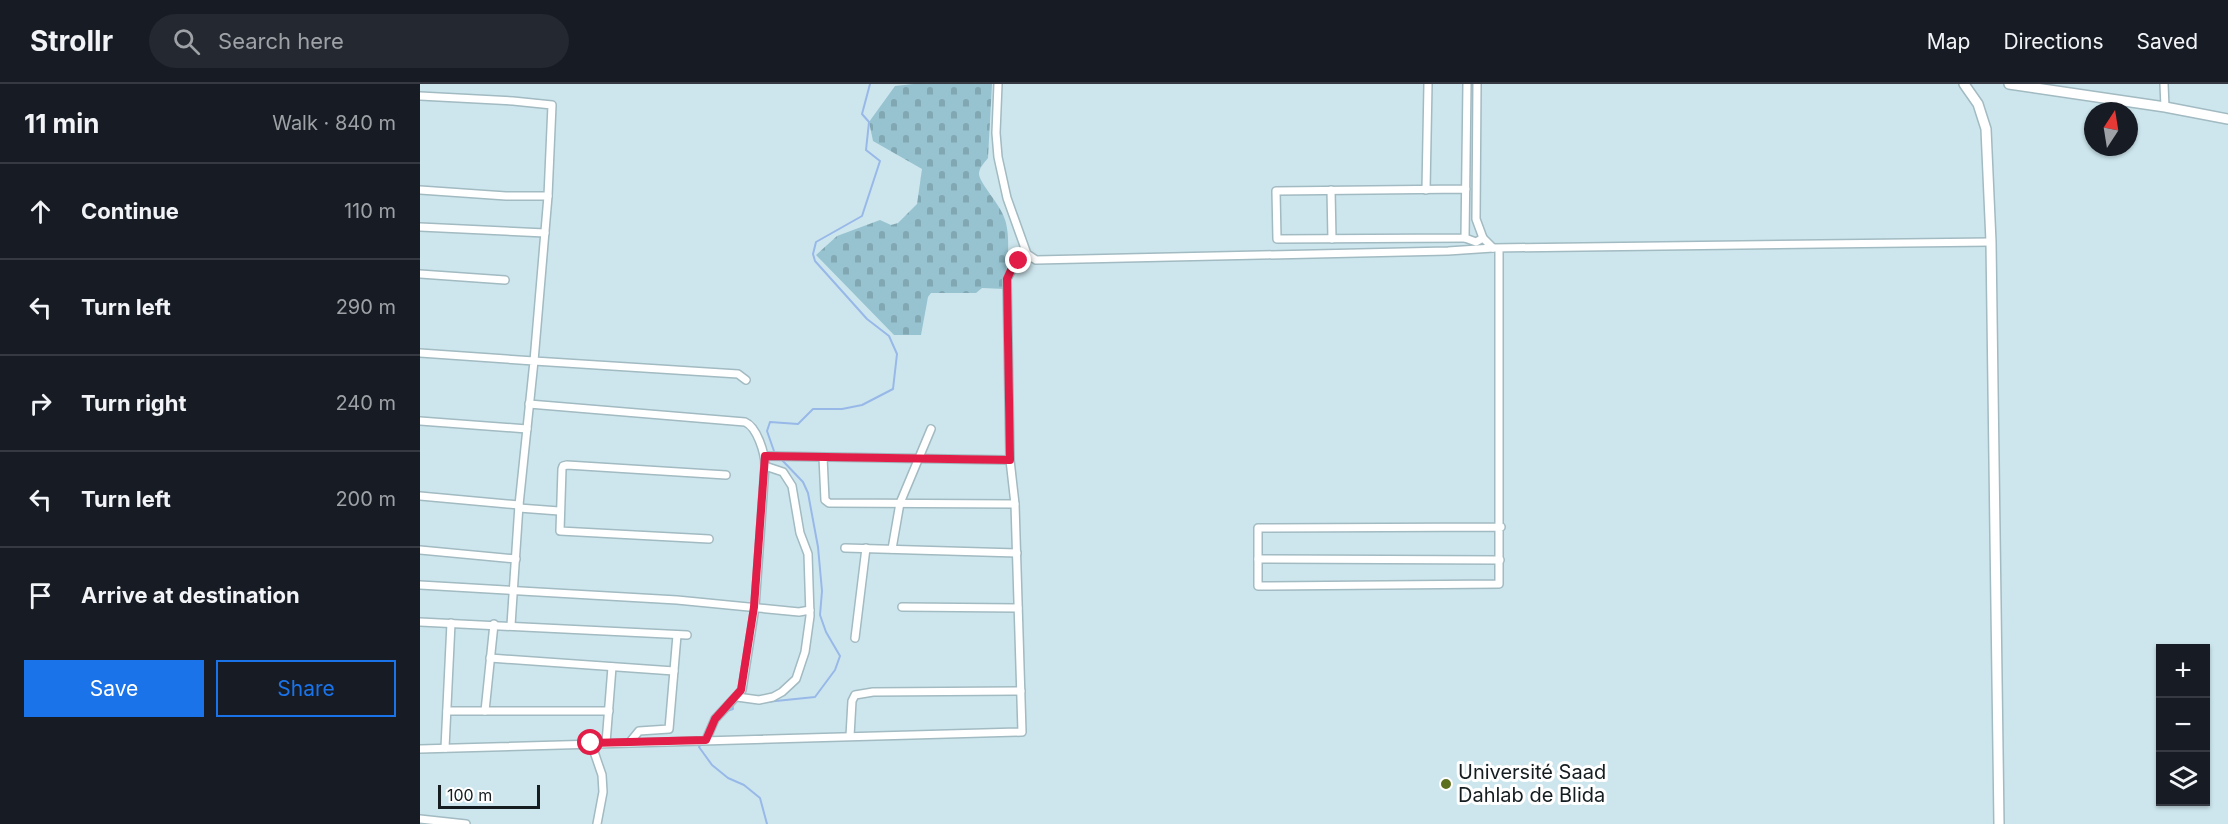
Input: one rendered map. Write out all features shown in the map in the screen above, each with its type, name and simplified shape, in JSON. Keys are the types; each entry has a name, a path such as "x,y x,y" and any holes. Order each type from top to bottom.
{"street":[{"path":"998,84 996,133 998,157 1007,198 1027,254 1036,260 1424,252 1478,243 1496,248"},
{"path":"1426,190 1428,84"},
{"path":"1465,238 1467,84"},
{"path":"1477,84 1476,219 1478,243"},
{"path":"1964,84 1978,104 1984,118 1991,242 1999,824"},
{"path":"2009,84 2228,119"},
{"path":"2164,84 2164,107"},
{"path":"420,96 552,105 548,196 519,506 512,625"},
{"path":"1466,189 1276,191 1277,239 1465,238 1496,248 1991,242"},
{"path":"420,190 506,196 548,196"},
{"path":"1331,190 1332,239"},
{"path":"420,227 545,233"},
{"path":"1496,248 1501,526 1499,584 1258,586 1258,528 1501,526"},
{"path":"420,748 1022,732 1015,504 1010,460 1007,279 1012,268 1019,261 1031,258"},
{"path":"420,274 505,280"},
{"path":"420,352 738,374 746,380"},
{"path":"530,404 744,422 752,428 765,456 754,607 741,690 715,719 706,740"},
{"path":"420,421 526,429"},
{"path":"892,549 900,503 931,429"},
{"path":"765,456 1010,460"},
{"path":"823,457 827,502 1015,504"},
{"path":"737,697 759,700 782,692 796,679 805,652 810,610 808,554 800,533 792,486 783,472 765,465"},
{"path":"709,539 563,532 559,529 559,511 563,466 726,476"},
{"path":"420,496 559,511"},
{"path":"845,548 1017,553"},
{"path":"855,638 866,548"},
{"path":"420,550 516,559"},
{"path":"1258,559 1500,560"},
{"path":"420,585 677,600 799,612 810,610"},
{"path":"902,607 1018,608"},
{"path":"420,622 687,635"},
{"path":"445,748 451,623"},
{"path":"485,711 494,624"},
{"path":"630,742 639,731 669,729 678,635"},
{"path":"490,658 674,671"},
{"path":"606,742 612,667"},
{"path":"850,736 852,701 855,695 873,692 1021,691"},
{"path":"447,711 609,711"},
{"path":"591,743 602,776 603,792 597,824"},
{"path":"420,819 466,824"}],"green space":[{"path":"992,84 988,158 979,174 1004,217 1008,256 1005,289 982,288 976,293 931,293 928,297 921,335 894,335 816,255 837,236 880,220 891,225 898,223 917,204 922,169 873,141 869,122 895,86"}],"waterway":[{"path":"775,454 767,431 770,422 798,424 813,409 842,409 862,405 893,389 897,354 889,336 867,319 815,261 813,254 816,242 862,216 880,161 866,150 869,122 862,114 870,84"},
{"path":"766,702 815,697 835,670 840,656 826,632 820,615 822,591 818,547 808,493 803,482 781,459"},
{"path":"727,711 733,709 732,703"},
{"path":"702,742 699,747 712,765 760,798 767,824"}],"place":[{"name":"Université Saad Dahlab de Blida","path":"1446,784"}],"route":[{"path":"591,743 706,740 715,719 730,701 737,697 741,690 754,607 765,456 1010,460 1007,279 1012,268 1019,261"}]}
